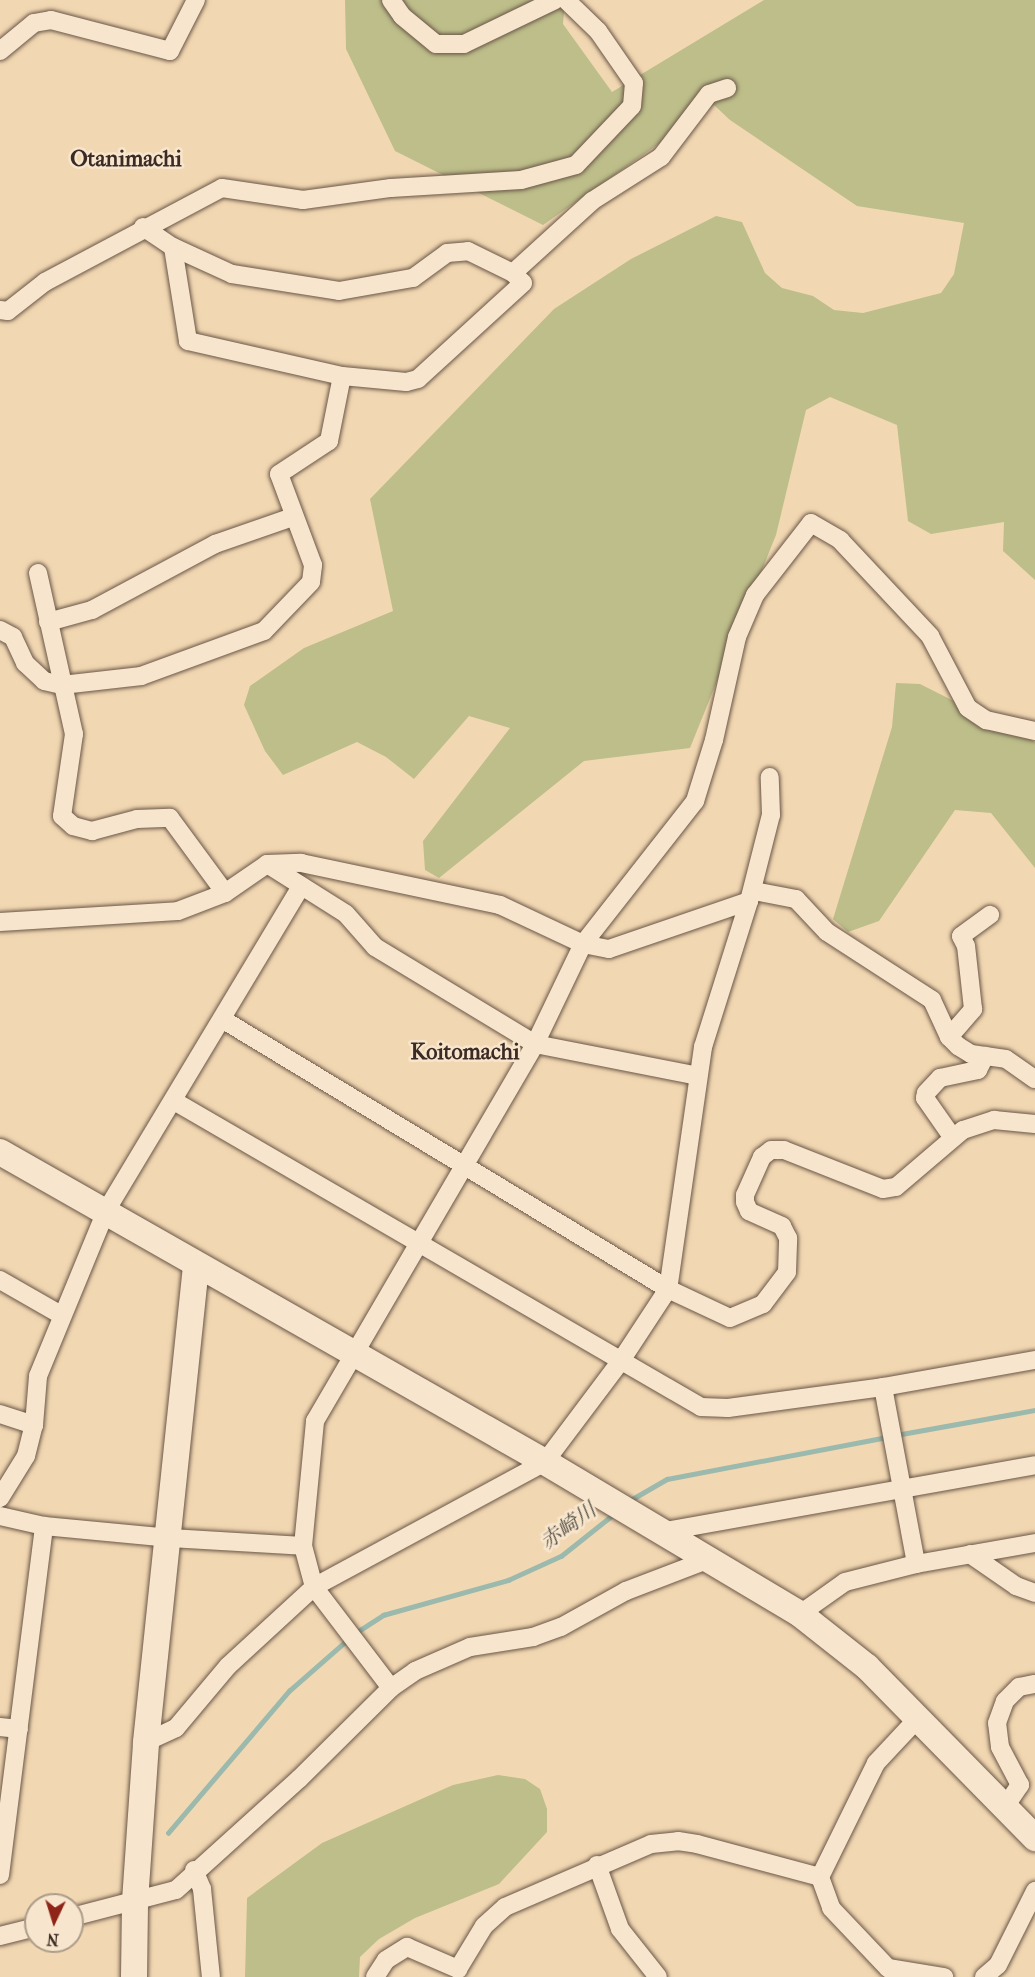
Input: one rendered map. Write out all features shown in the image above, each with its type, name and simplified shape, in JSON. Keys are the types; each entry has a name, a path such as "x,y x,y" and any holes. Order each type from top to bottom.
{"street":[{"path":"0,51 34,23 51,20 170,51 196,0"},
{"path":"391,0 402,16 436,44 464,44 555,0"},
{"path":"0,310 8,311 45,282 143,227 222,188 303,201 391,188 521,180 576,165 632,106 634,83 598,31 566,0"},
{"path":"513,273 592,201 661,157 709,94 727,88"},
{"path":"143,227 173,247 232,274 339,291 413,278 447,253 468,251 513,273 523,283 418,379 406,382 342,376 188,341 173,247"},
{"path":"0,630 13,637 25,663 44,681 62,685 141,676 264,631 311,582 313,565 293,517 279,474 329,441 342,376"},
{"path":"48,622 92,610 214,544 293,517"},
{"path":"391,1688 314,1587 303,1546 315,1420 356,1354 535,1044 583,944 695,801 714,740 736,637 755,595 811,523 840,540 930,636 968,708 986,720 1035,731"},
{"path":"38,573 74,735 62,816 73,825 92,831 137,819 170,818 225,893"},
{"path":"146,1742 176,1728 228,1666 314,1587 545,1462 620,1362 668,1289 703,1047 752,896 771,815 770,777"},
{"path":"0,922 178,911 225,893 267,864 301,863 500,905 583,944 609,949 752,896 796,899 827,932 932,1000 949,1037 971,1054 1006,1059 1035,1079"},
{"path":"267,864 346,914 375,947 535,1044 698,1076"},
{"path":"0,1498 26,1456 34,1425 38,1376 106,1210 174,1101 301,886"},
{"path":"949,1037 973,1010 966,946 961,936 990,915"},
{"path":"222,1019 668,1289 730,1318 763,1304 778,1289 790,1257 788,1238 782,1226 748,1211 745,1195 762,1157 771,1150 784,1150 883,1189 896,1187 963,1130 994,1120 1035,1124"},
{"path":"953,1138 925,1098 926,1093 940,1078 978,1070 985,1056"},
{"path":"174,1101 701,1407 728,1408 883,1388 1035,1360"},
{"path":"0,1152 106,1210 195,1266 356,1354 545,1462 800,1614 867,1667 919,1717 1035,1838"},
{"path":"135,1977 135,1900 146,1742 170,1538 195,1266"},
{"path":"0,1280 62,1316"},
{"path":"883,1388 916,1564"},
{"path":"0,1414 34,1425"},
{"path":"660,1532 1035,1465"},
{"path":"0,1516 44,1526 170,1538 303,1546"},
{"path":"0,1875 44,1526"},
{"path":"800,1614 844,1582 916,1564 1035,1543"},
{"path":"970,1554 1016,1587 1035,1593"},
{"path":"84,1914 176,1890 194,1870 299,1779 391,1688 441,1657 470,1647 543,1634 626,1591 707,1560"},
{"path":"1005,1807 1020,1785 1000,1747 997,1723 1005,1701 1019,1687 1035,1684"},
{"path":"919,1717 876,1763 820,1877 831,1908 888,1968 944,1977"},
{"path":"0,1727 19,1729"},
{"path":"375,1977 386,1960 407,1947 461,1973 484,1926 506,1907 597,1865 651,1844 678,1841 820,1877"},
{"path":"597,1865 620,1929 658,1977"},
{"path":"194,1870 202,1889 211,1977"},
{"path":"984,1977 998,1965 1035,1891"},
{"path":"0,1936 24,1930"}],"green space":[{"path":"345,0 565,0 563,24 612,92 764,0 1035,0 1035,580 1003,551 1004,522 931,534 908,521 897,425 830,397 806,410 776,535 690,748 584,761 439,878 425,870 423,841 510,728 469,716 414,779 386,757 357,742 283,775 265,751 244,705 250,686 304,648 393,611 370,499 554,309 631,259 716,216 742,222 765,273 782,288 813,296 834,310 863,313 941,293 954,274 964,223 857,206 730,120 714,105 543,225 395,151 346,49"},
{"path":"896,683 920,684 1035,742 1035,868 991,813 955,810 879,921 848,932 833,919 892,727"},
{"path":"498,1775 525,1779 540,1789 547,1809 547,1832 499,1884 415,1918 379,1939 360,1957 359,1977 245,1977 247,1898 322,1843 453,1785"}],"waterway":[{"name":"赤崎川","path":"896,1435 1035,1410"},
{"name":"赤崎川","path":"627,1502 667,1479 888,1437"},
{"name":"赤崎川","path":"354,1634 383,1615 508,1580 561,1556 615,1513"},
{"name":"赤崎川","path":"168,1833 289,1691 347,1640"}],"district":[{"name":"Otanimachi","path":"126,160"},
{"name":"Koitomachi","path":"465,1053"}]}
